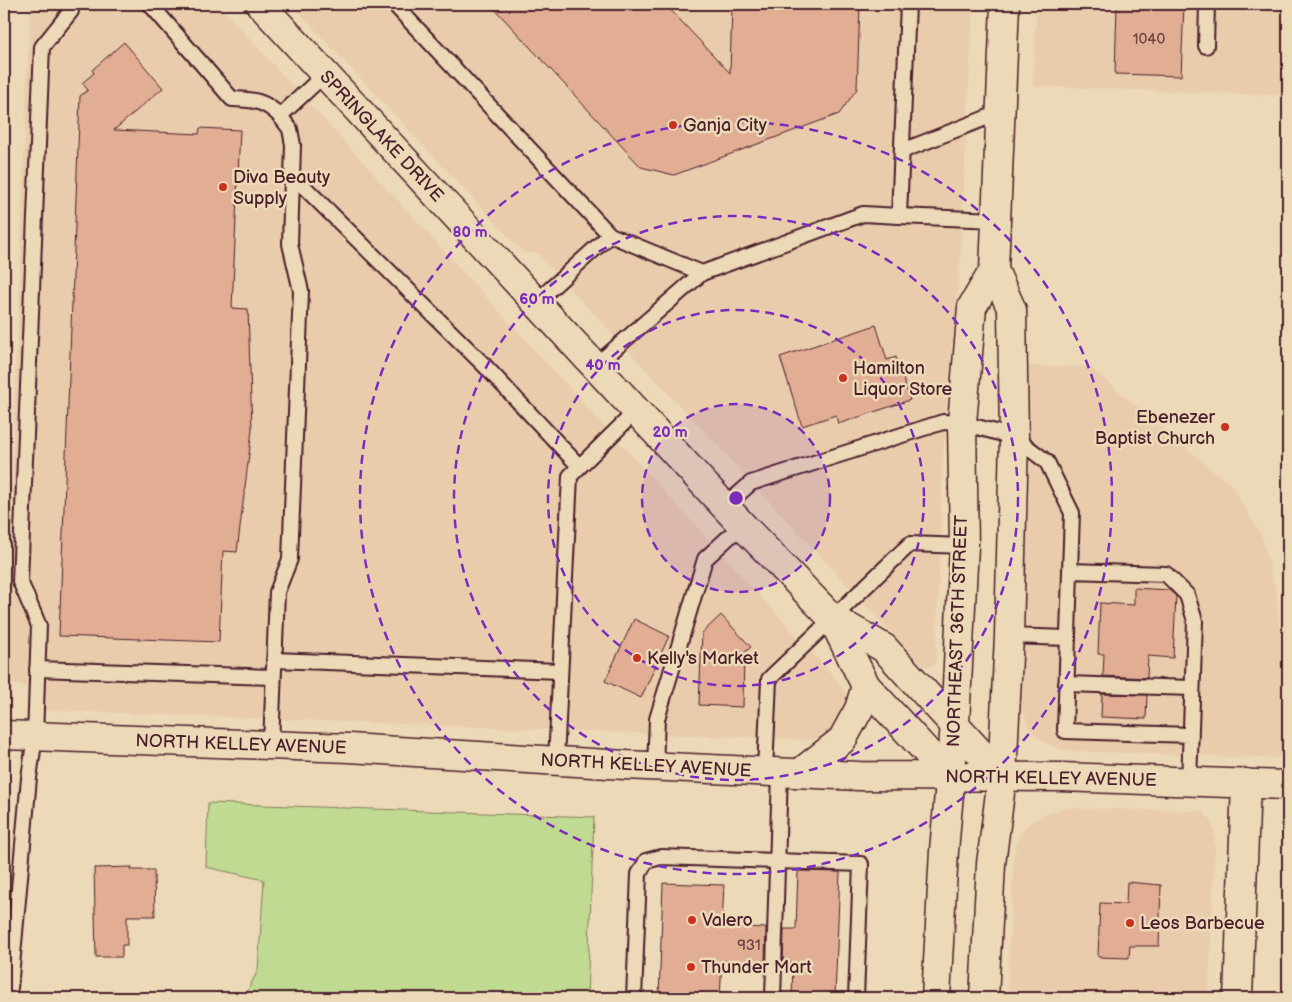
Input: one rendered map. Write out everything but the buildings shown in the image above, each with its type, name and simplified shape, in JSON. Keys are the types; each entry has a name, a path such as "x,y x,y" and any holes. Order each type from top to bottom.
{"street":[{"name":"SPRINGLAKE DRIVE","path":"260,4 734,516 832,618 884,648 1002,777"},
{"name":"NORTHEAST 36TH STREET","path":"984,998 990,864 1002,777 1010,636 1014,437 1012,310 994,270 1005,4"},
{"name":"NORTHEAST 36TH STREET","path":"936,998 944,851 955,724 964,546 962,423 972,307 994,270"},
{"name":"SPRINGLAKE DRIVE","path":"832,618 866,686 950,776"},
{"path":"782,772 842,740 859,709 866,686"},
{"name":"NORTH KELLEY AVENUE","path":"4,735 271,745 655,767 872,776 1061,777 1288,785"},
{"path":"1238,998 1246,784"}],"lane":[{"path":"10,988 29,778 35,736 39,626 20,581 42,47 71,11 72,4"},
{"path":"150,4 232,99 257,100 270,106 290,129 293,145 290,244 301,291 290,560 277,592 271,745"},
{"path":"394,4 610,235 702,273"},
{"path":"899,216 908,4"},
{"path":"1206,46 1207,4"},
{"path":"280,116 325,74"},
{"path":"902,152 1001,112"},
{"path":"292,175 485,366 579,466"},
{"path":"596,366 702,273 863,214 996,220"},
{"path":"536,302 610,235"},
{"path":"556,761 570,476 636,411"},
{"path":"655,767 657,718 706,559 734,516 752,483 943,422 962,423 1014,437 1047,462 1072,514 1064,731 1191,735"},
{"path":"773,998 782,772 769,678 910,544 964,546"},
{"path":"1070,571 1166,574 1187,596 1195,621 1189,781"},
{"path":"1010,636 1068,638"},
{"path":"274,660 560,671"},
{"path":"37,669 273,677"},
{"path":"1066,684 1192,688"},
{"path":"634,998 639,874 646,861 661,857 861,864 856,998"}],"shaded area":[{"path":"30,4 218,4 837,680 847,694 848,708 831,735 817,740 44,710 34,707 28,698 29,686 4,684"},
{"path":"291,4 973,4 960,261 943,454 936,662 932,666 922,665 537,253 526,253 521,250"},
{"path":"1036,4 1288,4 1288,96 1033,86"},
{"path":"1029,366 1090,367 1233,487 1262,537 1277,596 1288,759 1073,751 1057,748 1042,741 1030,729 1022,709 1020,688 1028,507"},
{"path":"1066,808 1202,811 1212,821 1215,846 1209,986 1205,998 1009,998 1007,991 1014,855 1018,837 1027,825 1043,815"}],"green space":[{"path":"208,803 594,817 587,998 244,998 258,970 264,880 206,867"}],"place":[{"name":"Ganja City","path":"673,125"},
{"name":"Diva Beauty Supply","path":"223,187"},
{"name":"Hamilton Liquor Store","path":"843,378"},
{"name":"Ebenezer Baptist Church","path":"1225,427"},
{"name":"Kelly's Market","path":"637,658"},
{"name":"Valero","path":"692,920"},
{"name":"Leos Barbecue","path":"1130,923"},
{"name":"Thunder Mart","path":"691,967"}]}
